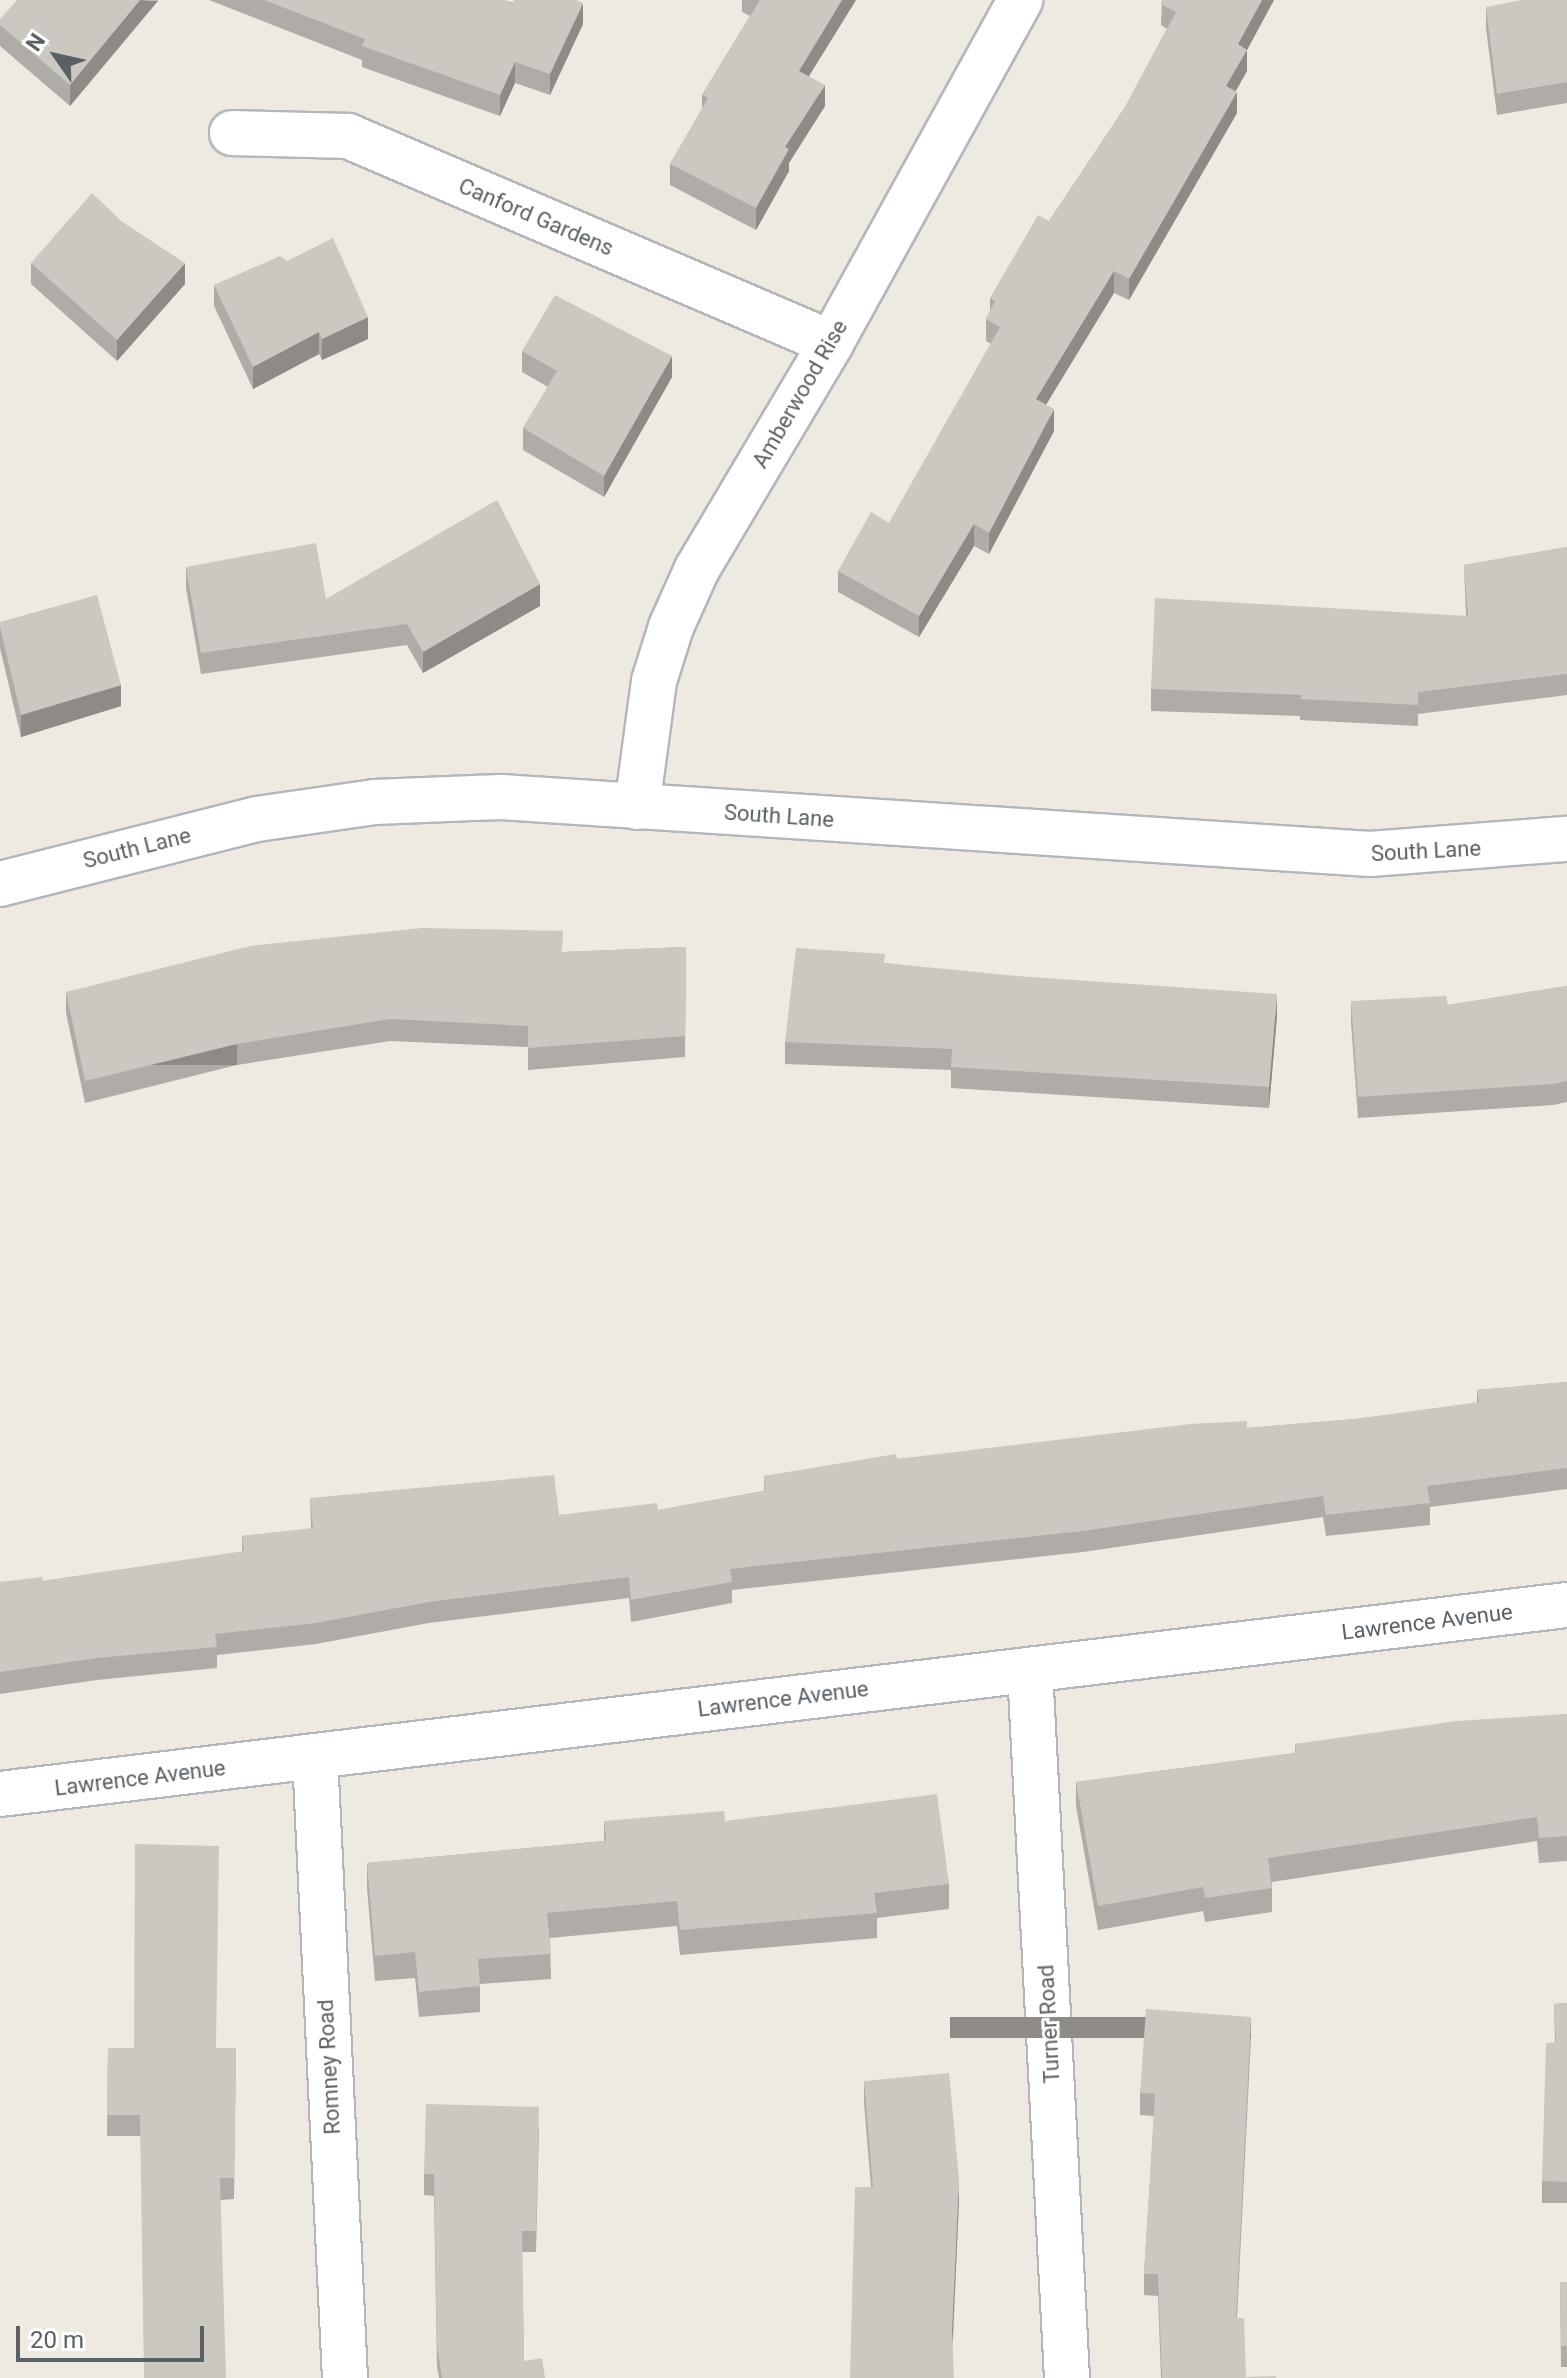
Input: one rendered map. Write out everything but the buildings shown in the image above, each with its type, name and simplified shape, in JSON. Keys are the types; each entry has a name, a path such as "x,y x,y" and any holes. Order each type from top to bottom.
{"street":[{"name":"Amberwood Rise","path":"637,807 654,681 671,627 697,569 831,343 1020,0"},
{"name":"Canford Gardens","path":"232,133 348,136 831,343"},
{"name":"South Lane","path":"0,884 257,819 375,802 501,797 1370,854 1567,839"},
{"name":"Lawrence Avenue","path":"0,1794 1567,1605"},
{"name":"Turner Road","path":"1030,1670 1067,2378"},
{"name":"Romney Road","path":"315,1756 345,2378"}]}
